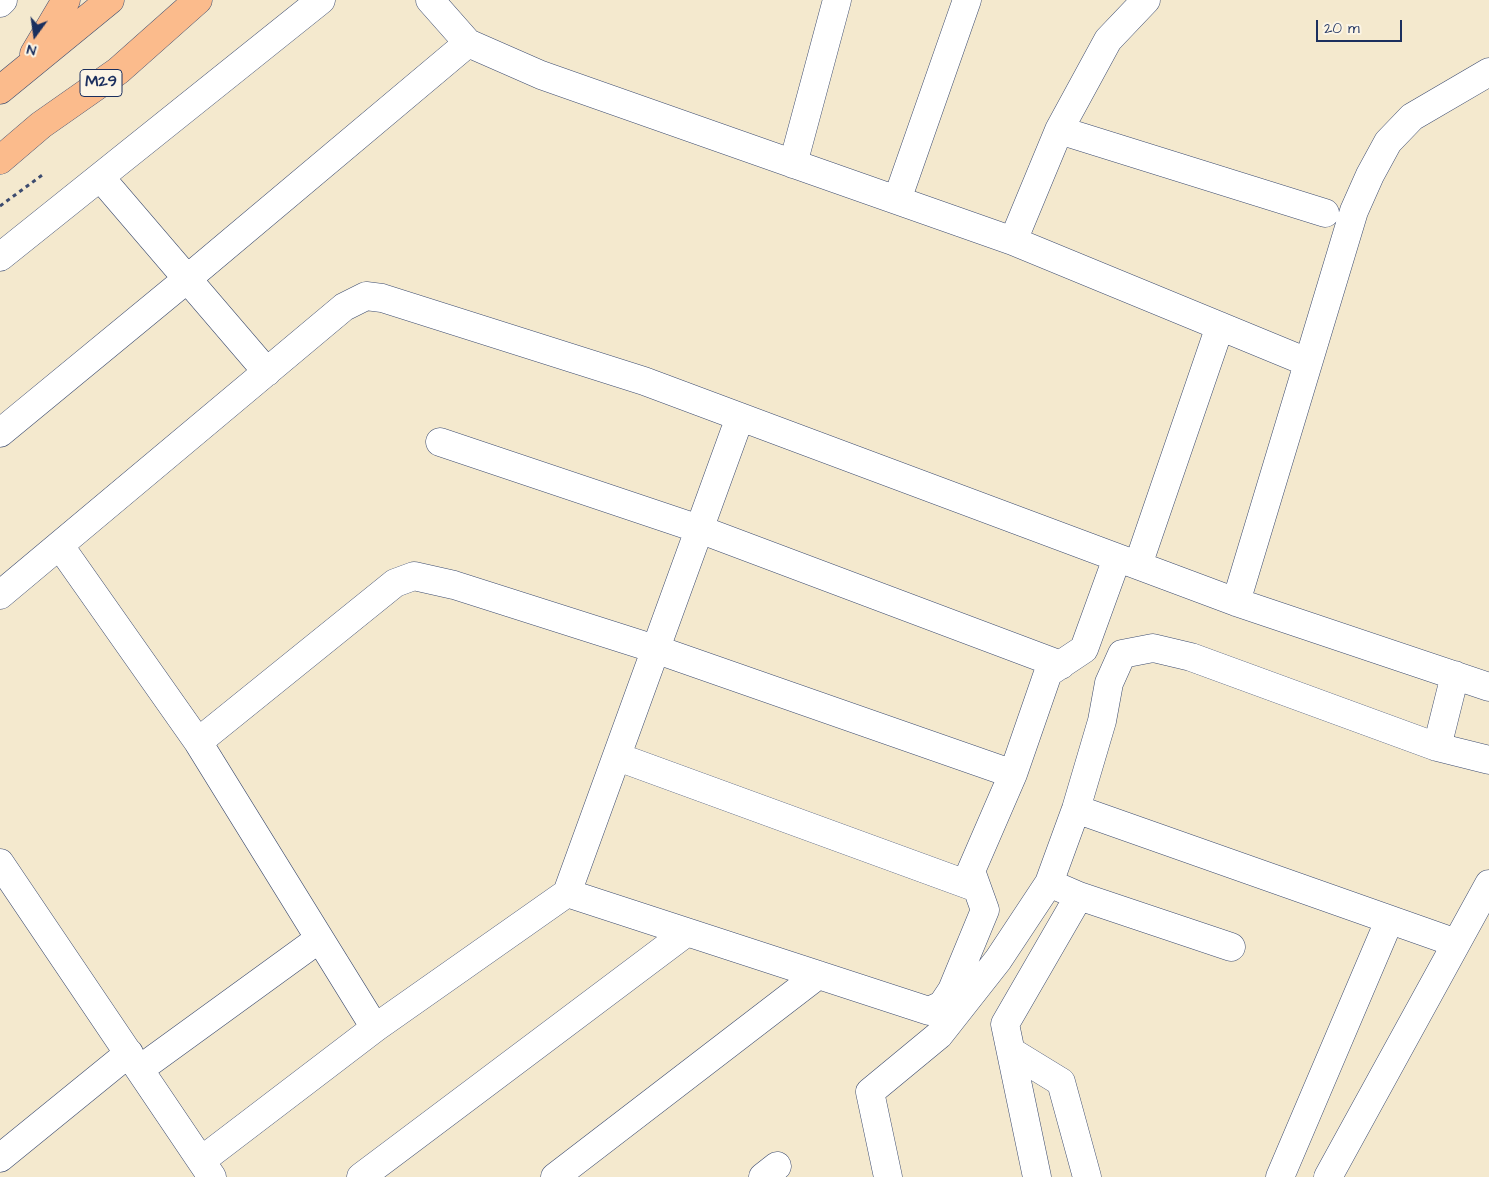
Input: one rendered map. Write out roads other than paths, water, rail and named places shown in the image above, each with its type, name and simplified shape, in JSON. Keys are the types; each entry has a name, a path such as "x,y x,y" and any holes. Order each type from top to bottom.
{"main road":[{"path":"24,70 66,0"},
{"path":"0,90 110,0"},
{"name":"M29","path":"0,160 41,125 118,71 198,0"}],"street":[{"path":"0,3 3,0"},
{"path":"0,257 321,0"},
{"path":"430,0 468,43 541,74 1013,241 1307,362"},
{"path":"793,164 837,0"},
{"path":"897,200 967,0"},
{"path":"1013,241 1059,130 1108,40 1146,0"},
{"path":"0,433 468,43"},
{"path":"1236,602 1307,362 1354,212 1388,142 1412,117 1489,72"},
{"path":"1059,130 1325,213"},
{"path":"100,177 267,372"},
{"path":"0,595 344,307 366,296 382,298 644,381 1236,602 1489,687"},
{"path":"568,893 929,1011 942,1005 952,990 985,910 970,871 1013,774 1048,673 1084,649 1127,561 1220,326"},
{"path":"4,878 134,1061 207,1168 375,1028 568,893 740,417"},
{"path":"440,442 699,529 1061,665"},
{"path":"60,546 198,742 375,1028"},
{"path":"198,742 394,583 414,576 454,584 656,649 1013,774"},
{"path":"888,1177 870,1092 939,1035 998,960 1048,883 1076,809 1102,721 1109,684 1122,654 1153,648 1191,657 1437,747 1489,760"},
{"path":"1437,747 1455,675"},
{"path":"618,757 977,888"},
{"path":"1076,809 1389,921 1456,943"},
{"path":"1048,883 1079,896 1230,947"},
{"path":"1328,1177 1489,884"},
{"path":"1037,1177 1005,1024 1079,896"},
{"path":"1280,1177 1389,921"},
{"path":"360,1177 687,932"},
{"path":"0,1158 134,1061 319,938"},
{"path":"555,1177 818,975"},
{"path":"1012,1052 1061,1082 1087,1177"}]}
